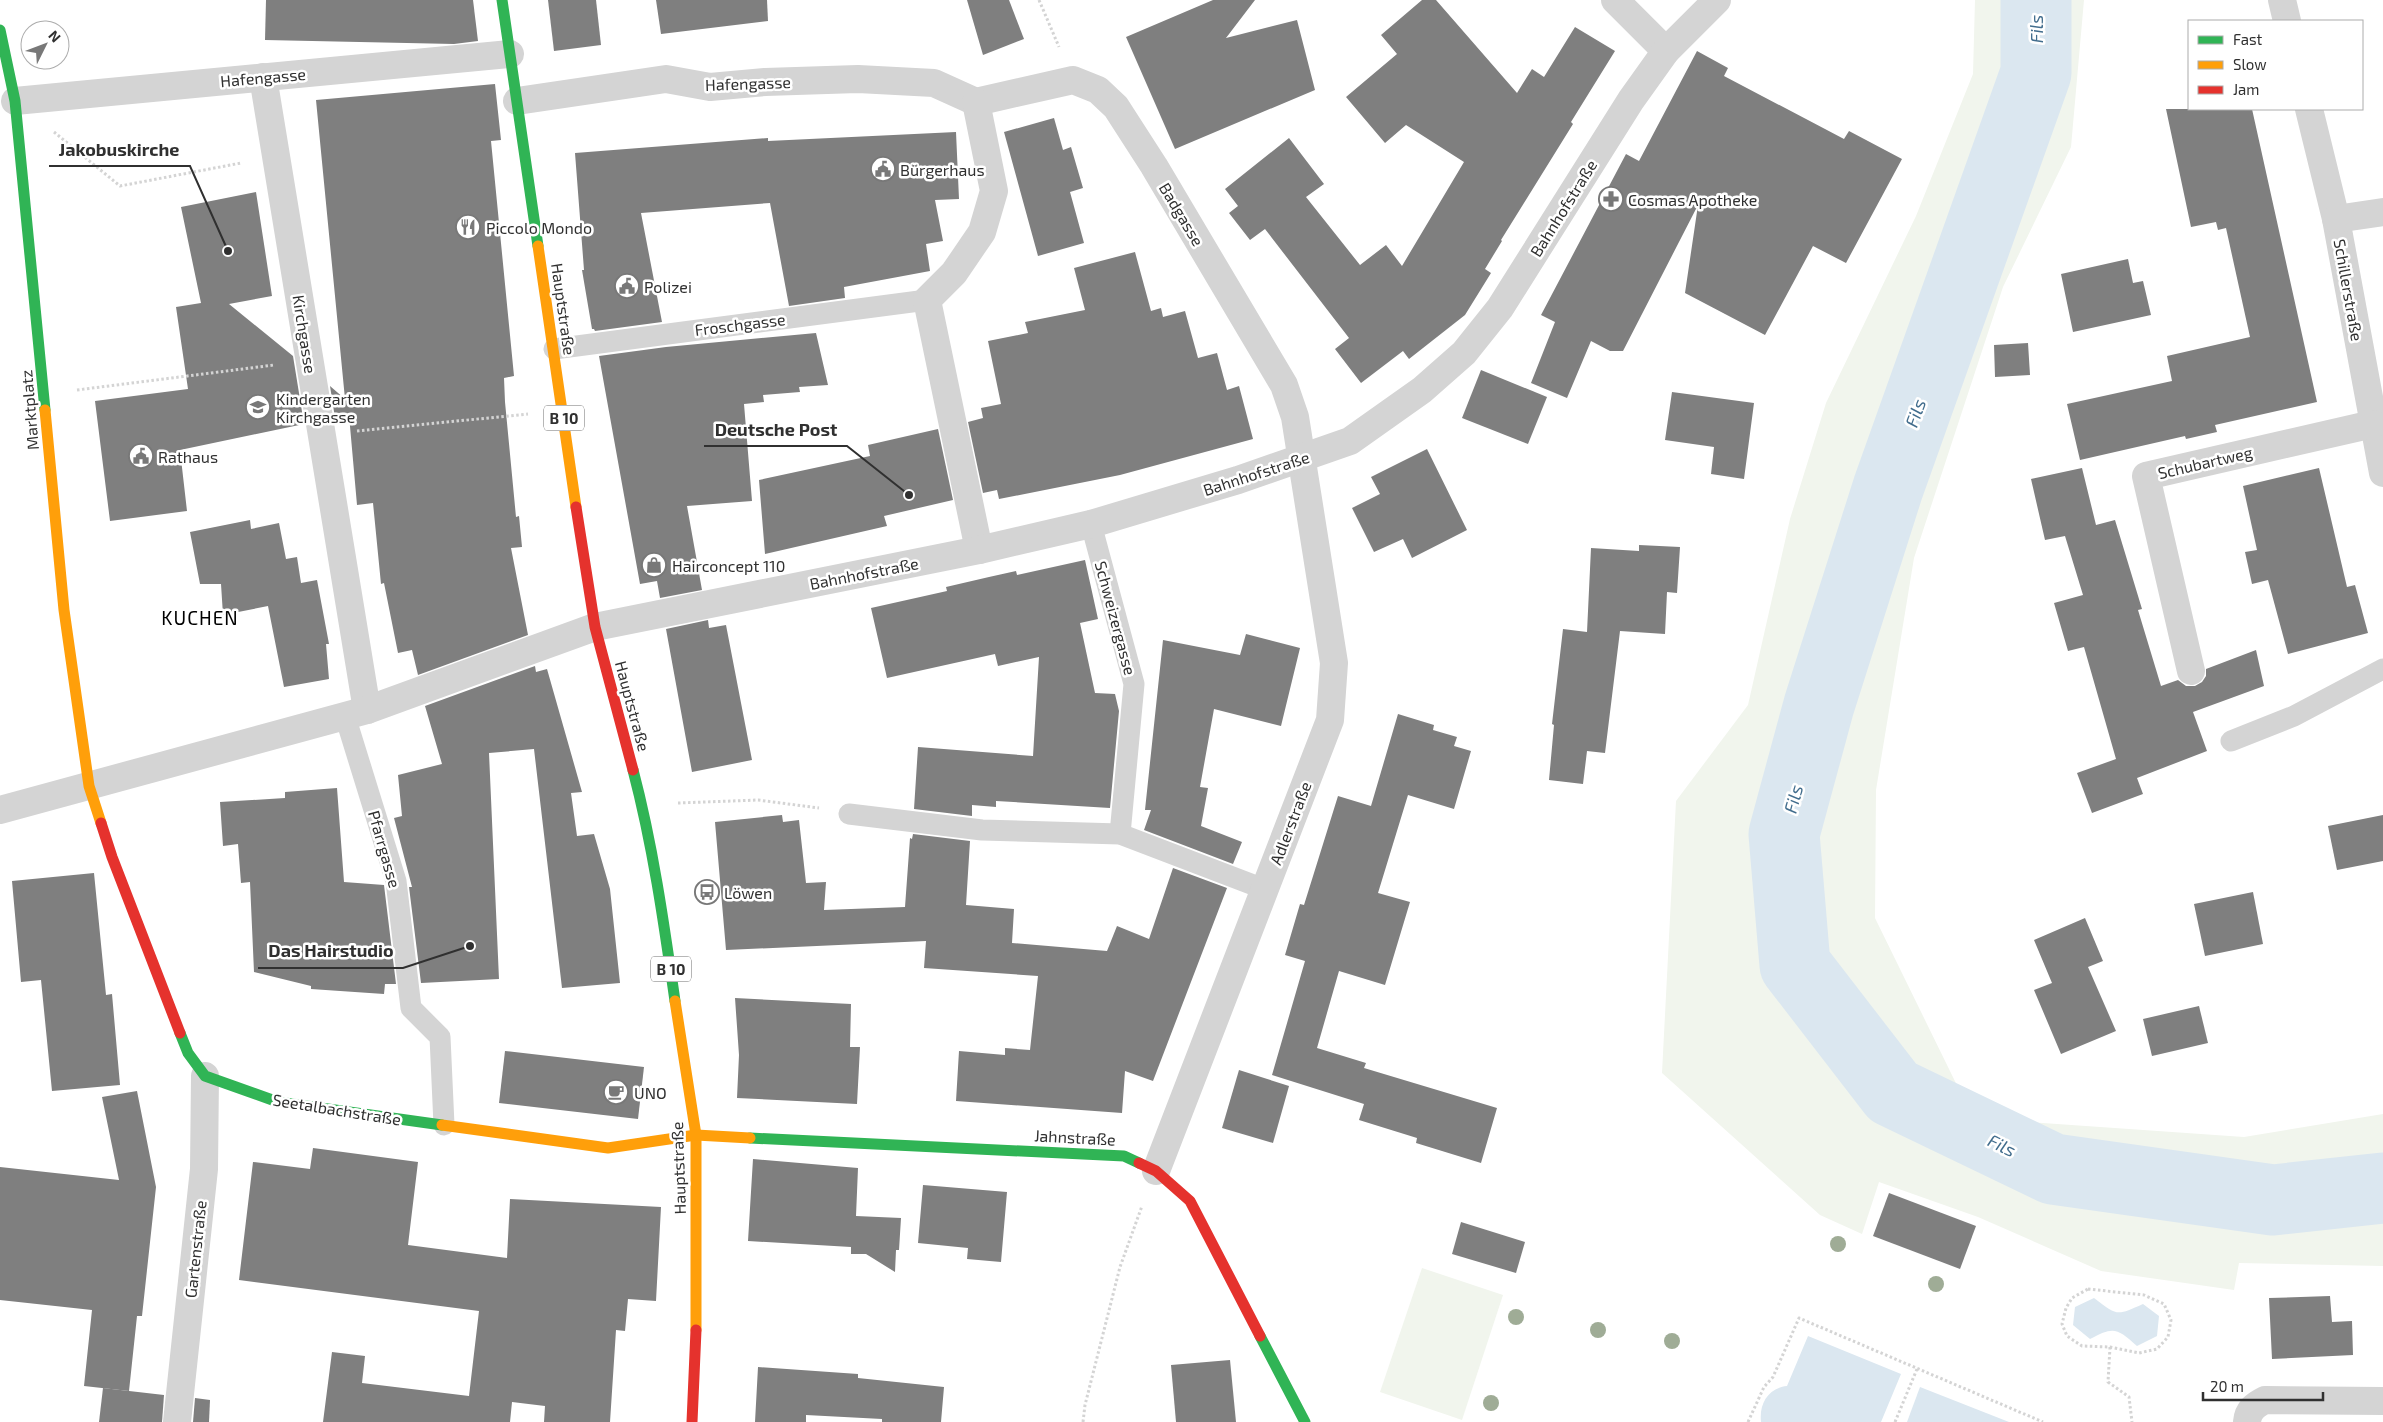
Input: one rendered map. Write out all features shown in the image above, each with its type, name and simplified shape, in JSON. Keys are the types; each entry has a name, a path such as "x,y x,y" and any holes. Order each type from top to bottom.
{"street":[{"name":"Hauptstraße","path":"502,0 585,571 596,627 642,804 660,900 696,1135 697,1299 692,1422"},
{"path":"1615,0 1666,51"},
{"name":"Bahnhofstraße","path":"596,627 979,550 1091,524 1301,460 1350,442 1416,395 1464,353 1500,308 1631,100 1666,51 1717,0"},
{"path":"2282,0 2287,20"},
{"name":"Marktplatz","path":"0,30 15,101 64,610 89,786"},
{"name":"Hafengasse","path":"15,101 510,54"},
{"name":"Kirchgasse","path":"264,77 322,435 356,713"},
{"name":"Hafengasse","path":"517,101 666,79 710,87 765,82 858,79 934,83 976,102"},
{"path":"979,550 927,300 954,274 982,232 994,191 976,102 1073,80"},
{"name":"Badgasse","path":"1073,80 1098,90 1116,107 1154,166 1284,385 1295,417 1301,460"},
{"name":"Schillerstraße","path":"2309,110 2336,219 2383,473"},
{"path":"2336,219 2383,212"},
{"name":"Schubartweg","path":"2191,671 2146,476 2373,424"},
{"name":"Adlerstraße","path":"1156,1170 1330,720 1334,663 1301,460"},
{"path":"0,810 356,713 596,627"},
{"path":"89,786 112,858 188,1053 205,1076"},
{"name":"Seetalbachstraße","path":"205,1076 278,1102 608,1148 696,1135"},
{"name":"Gartenstraße","path":"177,1422 204,1169 205,1076"},
{"name":"Jahnstraße","path":"696,1135 1124,1156 1156,1170 1190,1201 1304,1422"},
{"path":"2247,1422 2247,1416 2253,1406 2265,1400 2383,1401"}],"lane":[{"name":"Froschgasse","path":"554,349 927,300"},
{"name":"Schweizergasse","path":"1091,524 1134,684 1120,834"},
{"path":"2231,741 2294,716 2383,670"},
{"name":"Pfarrgasse","path":"356,713 396,881 411,1008 440,1037 444,1125"},
{"path":"849,814 982,830 1120,834 1264,889"}],"path":[{"path":"1039,0 1073,80"},
{"path":"15,101 120,186 238,164"},
{"path":"43,394 310,360"},
{"path":"322,435 563,411"},
{"path":"642,804 758,800 849,814"},
{"path":"1084,1422 1085,1405 1120,1266 1156,1170"},
{"path":"2088,1289 2144,1295 2164,1304 2171,1320 2168,1337 2157,1348 2139,1353 2110,1347 2082,1346 2067,1336 2062,1324 2066,1308 2072,1298 2088,1289"},
{"path":"1748,1422 1764,1387 1773,1377 1798,1318 2043,1422"},
{"path":"2110,1347 2108,1382 2128,1397 2132,1422"},
{"path":"1895,1422 1917,1368"}],"shaded area":[{"path":"1975,0 2084,0 2071,147 2003,287 1914,558 1876,790 1875,918 1973,1118 2244,1137 2383,1114 2383,1266 2239,1263 2234,1290 2101,1271 1978,1217 1879,1182 1862,1234 1820,1215 1662,1073 1676,801 1748,705 1790,519 1826,403 1916,216 1973,74"},
{"path":"1422,1268 1503,1295 1462,1420 1380,1392"},
{"path":"2094,1298 2117,1312 2127,1311 2143,1304 2159,1316 2157,1336 2137,1346 2125,1335 2115,1331 2105,1332 2090,1339 2073,1325 2075,1307"},
{"path":"1808,1336 1901,1374 1881,1422 1761,1422 1763,1403 1775,1390 1787,1386"},
{"path":"1920,1387 2009,1422 1907,1422"}],"building":[{"path":"266,0 473,0 478,41 454,44 265,40"},
{"path":"548,0 596,0 601,45 554,51"},
{"path":"656,0 767,0 768,21 661,34"},
{"path":"967,0 1009,0 1024,39 983,55"},
{"path":"1213,0 1255,0 1226,38 1297,20 1315,90 1175,149 1126,37"},
{"path":"1422,0 1436,0 1517,93 1532,69 1544,77 1575,27 1615,51 1571,122 1573,124 1501,240 1485,269 1491,273 1465,315 1409,359 1403,351 1361,383 1335,349 1349,338 1265,229 1250,240 1229,213 1238,206 1225,189 1289,138 1324,184 1306,197 1360,265 1386,245 1402,266 1464,162 1406,125 1385,143 1346,97 1397,54 1381,35"},
{"path":"1697,51 1728,68 1724,76 1844,139 1849,131 1902,159 1846,263 1813,246 1765,335 1685,293 1698,205 1623,351 1610,351 1591,341 1567,398 1531,383 1555,322 1541,315 1626,154 1639,161"},
{"path":"495,84 501,140 491,141 514,376 504,378 505,402 516,517 519,516 522,547 511,548 528,635 418,675 412,650 398,653 384,583 381,584 373,503 357,505 349,415 335,418 330,386 345,399 316,100"},
{"path":"2166,109 2252,110 2317,402 2215,425 2217,432 2186,439 2185,436 2080,460 2067,404 2172,381 2167,356 2250,337 2226,228 2218,230 2216,222 2191,227"},
{"path":"1054,118 1063,150 1071,147 1083,188 1070,192 1084,243 1038,256 1004,132"},
{"path":"956,132 959,199 935,200 943,241 926,244 930,271 844,287 845,298 789,306 770,203 641,213 662,322 595,331 592,329 582,270 584,270 575,153 768,138 768,141"},
{"path":"256,192 272,296 229,304 293,356 304,424 180,450 187,511 110,521 95,401 188,389 176,307 201,303 181,207"},
{"path":"1135,252 1151,311 1161,308 1163,317 1185,311 1198,358 1217,353 1227,390 1239,386 1253,439 1120,475 999,499 997,490 983,493 968,422 983,418 981,408 1001,404 988,341 1028,333 1025,322 1085,310 1074,268"},
{"path":"2128,259 2133,283 2143,281 2151,315 2073,332 2061,274"},
{"path":"816,333 828,385 799,387 800,392 763,395 764,402 744,404 752,501 687,506 702,590 660,598 657,581 640,584 599,356 666,347"},
{"path":"2028,343 2030,375 1995,377 1994,345"},
{"path":"1481,370 1547,397 1528,444 1462,418"},
{"path":"1672,392 1754,403 1744,479 1711,474 1714,447 1665,440"},
{"path":"938,429 953,500 884,516 887,526 765,554 759,480 870,456 868,445"},
{"path":"1427,449 1467,530 1412,558 1403,539 1374,552 1352,508 1380,494 1371,477"},
{"path":"2082,468 2096,525 2115,520 2142,609 2138,610 2161,686 2178,680 2186,686 2195,686 2202,682 2206,676 2206,669 2256,650 2264,686 2193,712 2207,751 2137,778 2143,794 2092,813 2077,773 2116,759 2084,647 2068,651 2054,603 2083,595 2065,536 2045,540 2031,479"},
{"path":"2319,468 2347,587 2355,585 2368,633 2288,654 2268,580 2252,584 2245,552 2257,550 2243,486"},
{"path":"250,520 251,529 279,523 286,559 297,557 301,583 317,580 329,644 326,644 329,679 284,687 268,606 223,615 221,584 200,584 190,532"},
{"path":"1639,545 1680,547 1677,593 1667,592 1665,634 1620,631 1605,753 1587,751 1583,784 1549,780 1554,725 1552,724 1563,629 1587,632 1591,548 1639,551"},
{"path":"1085,560 1098,619 1080,623 1095,693 1115,694 1119,711 1110,808 996,801 996,807 972,805 972,816 914,809 918,747 1033,756 1039,657 998,666 995,654 887,678 871,608 947,591 946,587 989,577 1016,571 1017,575"},
{"path":"708,620 709,628 726,625 752,760 692,772 666,629"},
{"path":"1246,634 1300,648 1281,726 1214,709 1200,787 1208,788 1201,826 1242,842 1233,864 1144,830 1151,810 1145,810 1163,640 1240,655"},
{"path":"535,666 536,672 547,669 582,792 571,793 577,836 594,834 610,889 620,983 562,988 534,749 489,753 499,979 421,983 409,887 412,887 394,818 402,816 398,775 442,764 425,706"},
{"path":"1398,714 1434,725 1433,730 1457,737 1454,746 1471,751 1454,809 1408,795 1378,893 1410,902 1385,985 1339,971 1317,1048 1366,1063 1364,1068 1497,1108 1481,1163 1416,1143 1417,1138 1359,1120 1364,1104 1272,1075 1305,961 1285,955 1300,904 1304,905 1338,796 1371,806"},
{"path":"337,788 344,882 384,885 396,984 385,984 384,994 311,989 311,986 254,972 250,882 241,883 238,844 223,846 220,802 285,798 285,792"},
{"path":"782,815 783,822 799,820 806,883 826,882 824,910 905,907 910,838 912,839 913,834 970,841 966,905 1014,909 1012,943 1107,951 1117,926 1149,939 1173,868 1227,888 1153,1081 1125,1071 1122,1113 956,1101 959,1051 1005,1055 1005,1048 1030,1050 1038,976 924,968 926,941 726,950 715,822"},
{"path":"2383,815 2383,861 2337,870 2328,826"},
{"path":"94,873 106,995 112,994 120,1085 52,1091 41,980 21,982 12,881"},
{"path":"2253,892 2263,944 2205,956 2194,904"},
{"path":"2085,918 2103,961 2088,967 2116,1031 2061,1054 2034,990 2052,983 2034,940"},
{"path":"735,998 851,1004 850,1047 860,1047 857,1104 737,1098 739,1055"},
{"path":"2199,1006 2208,1043 2152,1056 2143,1019"},
{"path":"505,1051 644,1067 638,1119 499,1103"},
{"path":"1239,1070 1289,1086 1273,1143 1222,1128"},
{"path":"137,1091 156,1187 142,1316 137,1316 129,1391 84,1386 92,1310 0,1300 0,1167 119,1180 102,1097"},
{"path":"313,1148 418,1162 408,1245 507,1258 510,1199 661,1207 656,1301 628,1299 625,1331 616,1330 610,1422 544,1422 545,1406 512,1402 510,1422 323,1422 332,1352 365,1356 362,1383 469,1396 479,1311 239,1280 253,1162 310,1169"},
{"path":"753,1159 858,1168 856,1216 901,1218 899,1250 896,1250 895,1272 866,1254 851,1254 851,1247 748,1241"},
{"path":"923,1185 1007,1192 1001,1262 967,1259 968,1248 918,1243"},
{"path":"1889,1193 1976,1226 1960,1269 1873,1236"},
{"path":"1461,1222 1525,1242 1516,1273 1452,1254"},
{"path":"2330,1296 2332,1322 2352,1321 2353,1355 2272,1359 2269,1298"},
{"path":"1230,1360 1236,1422 1176,1422 1171,1365"},
{"path":"758,1367 858,1374 858,1378 944,1387 941,1422 882,1422 882,1419 806,1415 806,1422 755,1422"},
{"path":"103,1388 164,1395 162,1422 99,1422"},
{"path":"195,1398 210,1400 209,1422 193,1422"}],"waterway":[{"name":"Fils","path":"2036,0 2036,73 1888,488 1819,705 1784,834 1795,965 1893,1092 2053,1169 2273,1200 2383,1188"}],"traffic: fast":[{"path":"502,0 538,246"},
{"path":"0,30 15,101 45,410"},
{"path":"633,770 652,856 675,1001"},
{"path":"180,1033 188,1053 205,1076 278,1102 442,1125"},
{"path":"750,1138 1124,1156 1139,1163"},
{"path":"1260,1336 1305,1422"}],"traffic: slow":[{"path":"538,246 576,507"},
{"path":"45,410 64,610 89,786 101,823"},
{"path":"675,1001 696,1135 696,1330"},
{"path":"442,1125 608,1148 696,1135 750,1138"}],"traffic: jam":[{"path":"576,507 595,627 633,770"},
{"path":"101,823 112,857 180,1033"},
{"path":"1139,1163 1156,1171 1190,1201 1260,1336"},
{"path":"692,1422 696,1330"}],"place":[{"name":"Bürgerhaus","path":"883,169"},
{"name":"Cosmas Apotheke","path":"1611,199"},
{"name":"Piccolo Mondo","path":"468,227"},
{"name":"Jakobuskirche","path":"228,251"},
{"name":"Polizei","path":"627,286"},
{"name":"Kindergarten Kirchgasse","path":"258,407"},
{"name":"Rathaus","path":"141,456"},
{"name":"Deutsche Post","path":"909,495"},
{"name":"Hairconcept 110","path":"654,565"},
{"name":"Löwen","path":"707,892"},
{"name":"Das Hairstudio","path":"470,946"},
{"name":"UNO","path":"616,1092"}],"district":[{"name":"KUCHEN","path":"200,617"}]}
